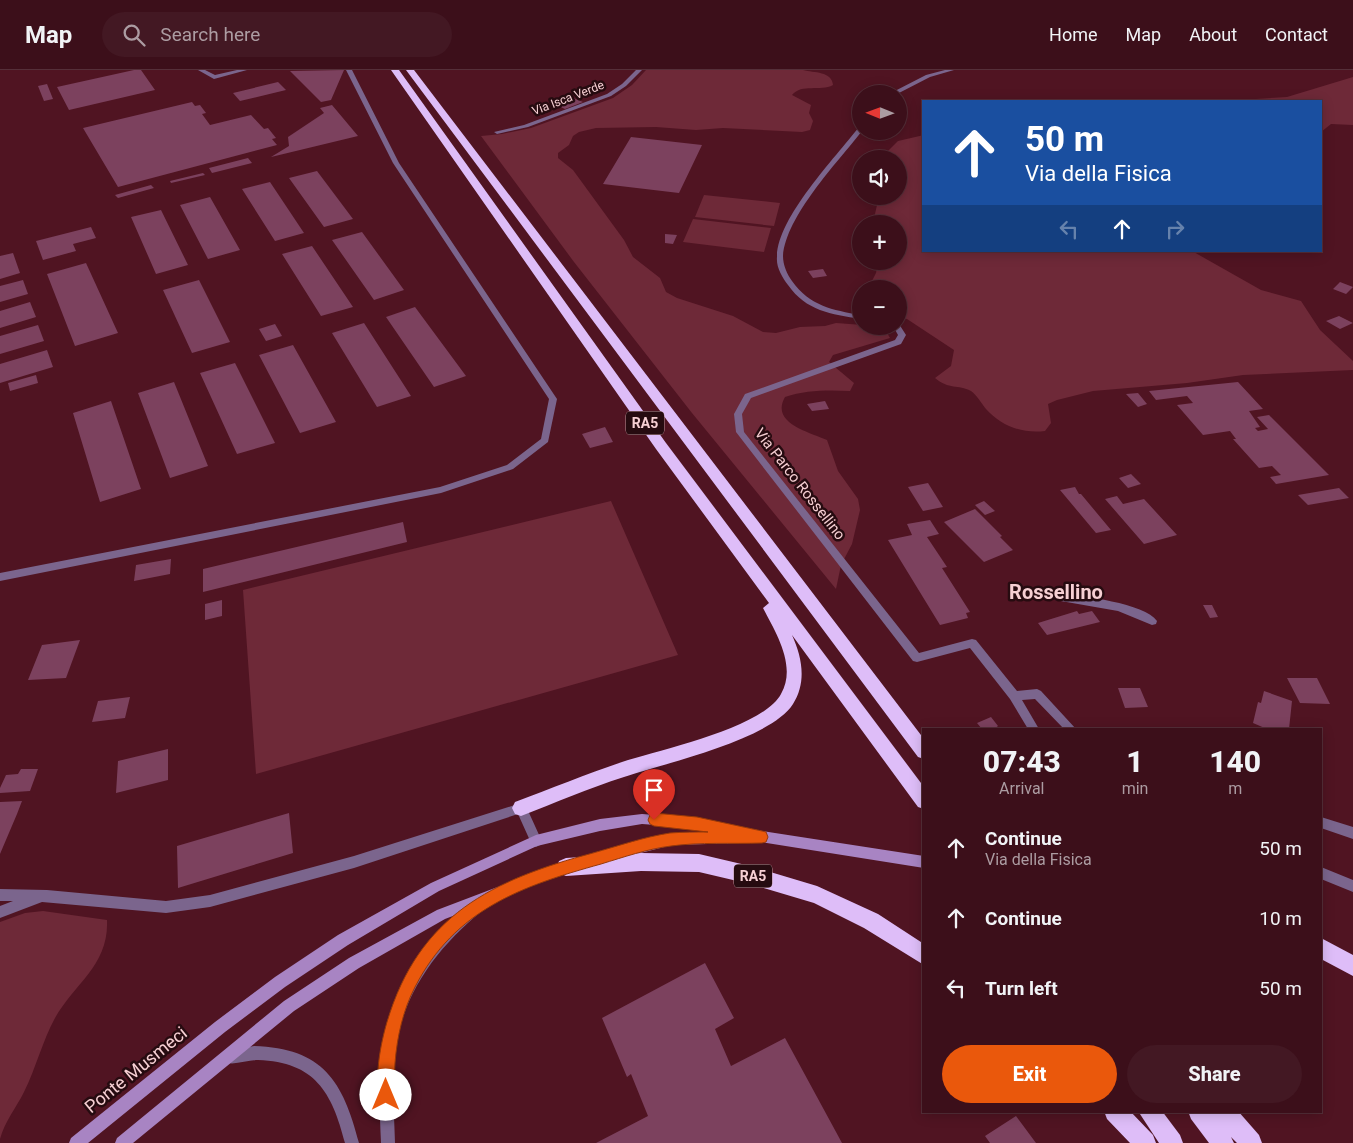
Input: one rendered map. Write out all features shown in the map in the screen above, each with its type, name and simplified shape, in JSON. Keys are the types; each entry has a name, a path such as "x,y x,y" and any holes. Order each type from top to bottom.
{"highway":[{"name":"RA5","path":"394,70 661,446 922,798"},
{"name":"RA5","path":"410,70 922,749"},
{"name":"RA5","path":"521,808 747,728 772,714 786,701 795,678 794,659 790,645 751,568"},
{"name":"RA5","path":"566,867 641,862 698,863 750,875 817,895 871,921 922,954"},
{"path":"1322,949 1353,966"},
{"path":"1117,1113 1145,1143"},
{"path":"1151,1113 1172,1143"},
{"path":"1200,1113 1223,1143"},
{"path":"1226,1113 1251,1143"}],"main road":[{"name":"Ponte Musmeci","path":"76,1143 220,1027 280,982 343,940 435,887 536,841 600,825 642,820 697,823 762,837"},
{"path":"122,1143 289,1006 354,963 441,914 566,867 672,839 762,837 922,862"}],"street":[{"path":"201,70 214,77 244,70"},
{"path":"0,577 441,490 510,467 545,440 553,399 396,163 349,70"},
{"name":"Via Isca Verde","path":"497,132 526,126 610,95 624,85 639,70"},
{"path":"908,86 928,76 951,70"},
{"path":"852,140 798,210 786,232 780,256 784,275 795,290 808,302 829,311 852,315"},
{"name":"Via Parco Rossellino","path":"902,335 898,342 748,396 738,414 740,432 917,658 972,643 1014,696"},
{"path":"1059,597 1107,603 1138,612 1152,621"},
{"path":"1033,728 1014,696 1037,694 1070,728"},
{"path":"0,895 47,896 166,907 210,901 354,862 521,808 536,841"},
{"path":"1322,822 1353,833"},
{"path":"1322,873 1353,886"},
{"path":"388,1143 388,1056 391,1036 399,1008 410,982 425,957 443,935 464,915 510,887"},
{"path":"0,912 47,896"},
{"path":"229,1057 250,1052 263,1052 289,1055 306,1063 322,1076 334,1093 344,1115 352,1143"}],"shaded area":[{"path":"646,70 803,70 826,75 832,80 833,85 828,87 801,89 792,95 811,105 809,113 813,121 810,130 802,132 723,128 696,130 656,127 596,128 579,132 573,136 569,145 558,153 558,158 573,170 624,240 633,257 660,278 666,292 677,298 733,316 763,332 776,333 800,327 825,326 836,323 852,324 852,335 888,335 890,338 833,355 829,362 854,383 850,391 801,393 785,397 782,406 783,414 787,420 802,430 827,440 838,471 858,499 860,510 852,544 841,565 836,589 692,413 574,262 481,136 531,128 613,98 632,85"},
{"path":"1353,77 1353,125 1331,124 1322,131 1322,100 1239,100 1287,97"},
{"path":"922,135 922,252 1194,252 1261,290 1301,301 1320,330 1353,361 1353,370 1243,375 1187,383 1093,391 1048,404 1051,423 1045,431 1037,432 1013,428 992,415 971,391 949,386 935,378 951,366 954,350 907,319 907,280 872,280 876,270 907,270 907,215 875,215 877,205 907,205 907,150 889,150 898,141"},
{"path":"704,195 780,203 774,226 695,217"},
{"path":"693,219 771,228 764,252 683,242"},
{"path":"611,501 678,655 256,774 243,590"},
{"path":"43,911 107,920 106,936 97,962 55,1018 28,1083 0,1139 0,922 25,913"}],"building":[{"path":"141,70 155,90 69,110 57,87"},
{"path":"344,70 331,100 321,102 290,71"},
{"path":"278,82 286,90 240,101 233,93"},
{"path":"47,84 53,99 44,101 38,86"},
{"path":"571,97 583,102 565,109 554,104"},
{"path":"192,102 195,106 200,105 206,113 202,114 210,125 251,115 264,129 268,128 276,138 272,139 277,145 118,187 83,128"},
{"path":"332,105 358,136 271,157 289,146 288,137 324,113 320,108"},
{"path":"631,137 702,145 679,193 603,184"},
{"path":"248,158 252,163 212,173 209,168"},
{"path":"317,171 353,219 324,227 289,178"},
{"path":"203,173 205,175 171,183 170,181"},
{"path":"270,182 304,233 275,241 242,189"},
{"path":"151,185 154,188 118,198 115,195"},
{"path":"210,197 240,250 208,259 180,205"},
{"path":"161,210 188,265 156,274 131,217"},
{"path":"91,227 96,238 73,244 76,251 43,260 36,241"},
{"path":"362,232 404,290 374,300 332,240"},
{"path":"665,234 677,235 673,244 665,243"},
{"path":"312,246 353,307 321,316 282,254"},
{"path":"13,253 20,273 0,279 0,256"},
{"path":"86,263 118,333 75,346 47,274"},
{"path":"823,269 827,276 813,278 808,271"},
{"path":"23,280 28,294 0,302 0,286"},
{"path":"199,280 230,342 192,353 163,290"},
{"path":"1340,282 1353,287 1346,294 1333,289"},
{"path":"30,302 36,317 0,328 0,311"},
{"path":"415,307 466,376 434,387 386,317"},
{"path":"1339,316 1353,323 1340,329 1326,321"},
{"path":"364,323 411,396 377,407 332,333"},
{"path":"275,324 282,336 266,341 259,329"},
{"path":"38,325 44,341 0,354 0,336"},
{"path":"293,345 336,422 300,433 259,355"},
{"path":"47,350 53,367 0,383 0,364"},
{"path":"235,363 275,443 237,454 200,373"},
{"path":"36,375 38,383 10,391 8,383"},
{"path":"174,382 208,466 170,478 138,393"},
{"path":"1238,382 1263,409 1249,411 1260,427 1255,428 1258,431 1268,429 1257,417 1269,415 1329,475 1276,484 1270,477 1281,475 1272,466 1259,468 1233,439 1236,439 1230,431 1203,435 1177,405 1193,403 1187,396 1156,400 1149,391"},
{"path":"1138,393 1147,404 1138,407 1126,394"},
{"path":"111,401 141,489 100,502 73,413"},
{"path":"825,401 829,409 812,411 807,404"},
{"path":"605,427 613,442 590,448 582,434"},
{"path":"1131,474 1141,484 1128,488 1119,478"},
{"path":"928,483 943,507 923,511 908,487"},
{"path":"1075,487 1111,530 1096,533 1060,490"},
{"path":"1339,488 1349,498 1308,505 1298,495"},
{"path":"1117,496 1123,504 1144,499 1177,535 1144,544 1105,499"},
{"path":"984,501 995,511 985,515 975,505"},
{"path":"975,509 1013,550 984,562 944,522"},
{"path":"930,520 939,534 927,537 947,567 942,568 970,612 966,613 968,618 940,625 888,540 912,535 907,524"},
{"path":"403,522 407,542 203,592 203,569"},
{"path":"171,559 170,574 134,581 136,565"},
{"path":"222,600 222,616 205,620 205,604"},
{"path":"1203,605 1212,605 1218,617 1210,618"},
{"path":"1077,611 1079,614 1092,611 1100,622 1047,635 1038,623"},
{"path":"80,640 66,678 28,680 42,645"},
{"path":"1287,678 1317,678 1330,704 1300,703"},
{"path":"1118,688 1140,688 1148,707 1125,708"},
{"path":"1264,691 1292,701 1289,728 1265,728 1253,723 1258,702 1261,703"},
{"path":"130,697 125,718 92,722 98,701"},
{"path":"991,717 998,726 995,728 981,728 977,723"},
{"path":"168,749 168,780 116,793 118,761"},
{"path":"21,769 38,769 30,791 0,793 0,788 6,775 18,774"},
{"path":"22,801 17,814 0,854 0,802"},
{"path":"289,813 293,853 178,888 177,846"},
{"path":"705,963 734,1018 715,1029 731,1066 785,1038 842,1143 596,1143 648,1116 631,1074 627,1077 602,1018"},
{"path":"1016,1116 1036,1143 990,1143 985,1136"}],"district":[{"name":"Rossellino","path":"1056,592"}],"route":[{"path":"386,1095 387,1065 391,1036 399,1008 410,982 425,957 443,935 464,915 486,900 526,880 616,852 672,839 762,837 697,823 654,820"}]}
